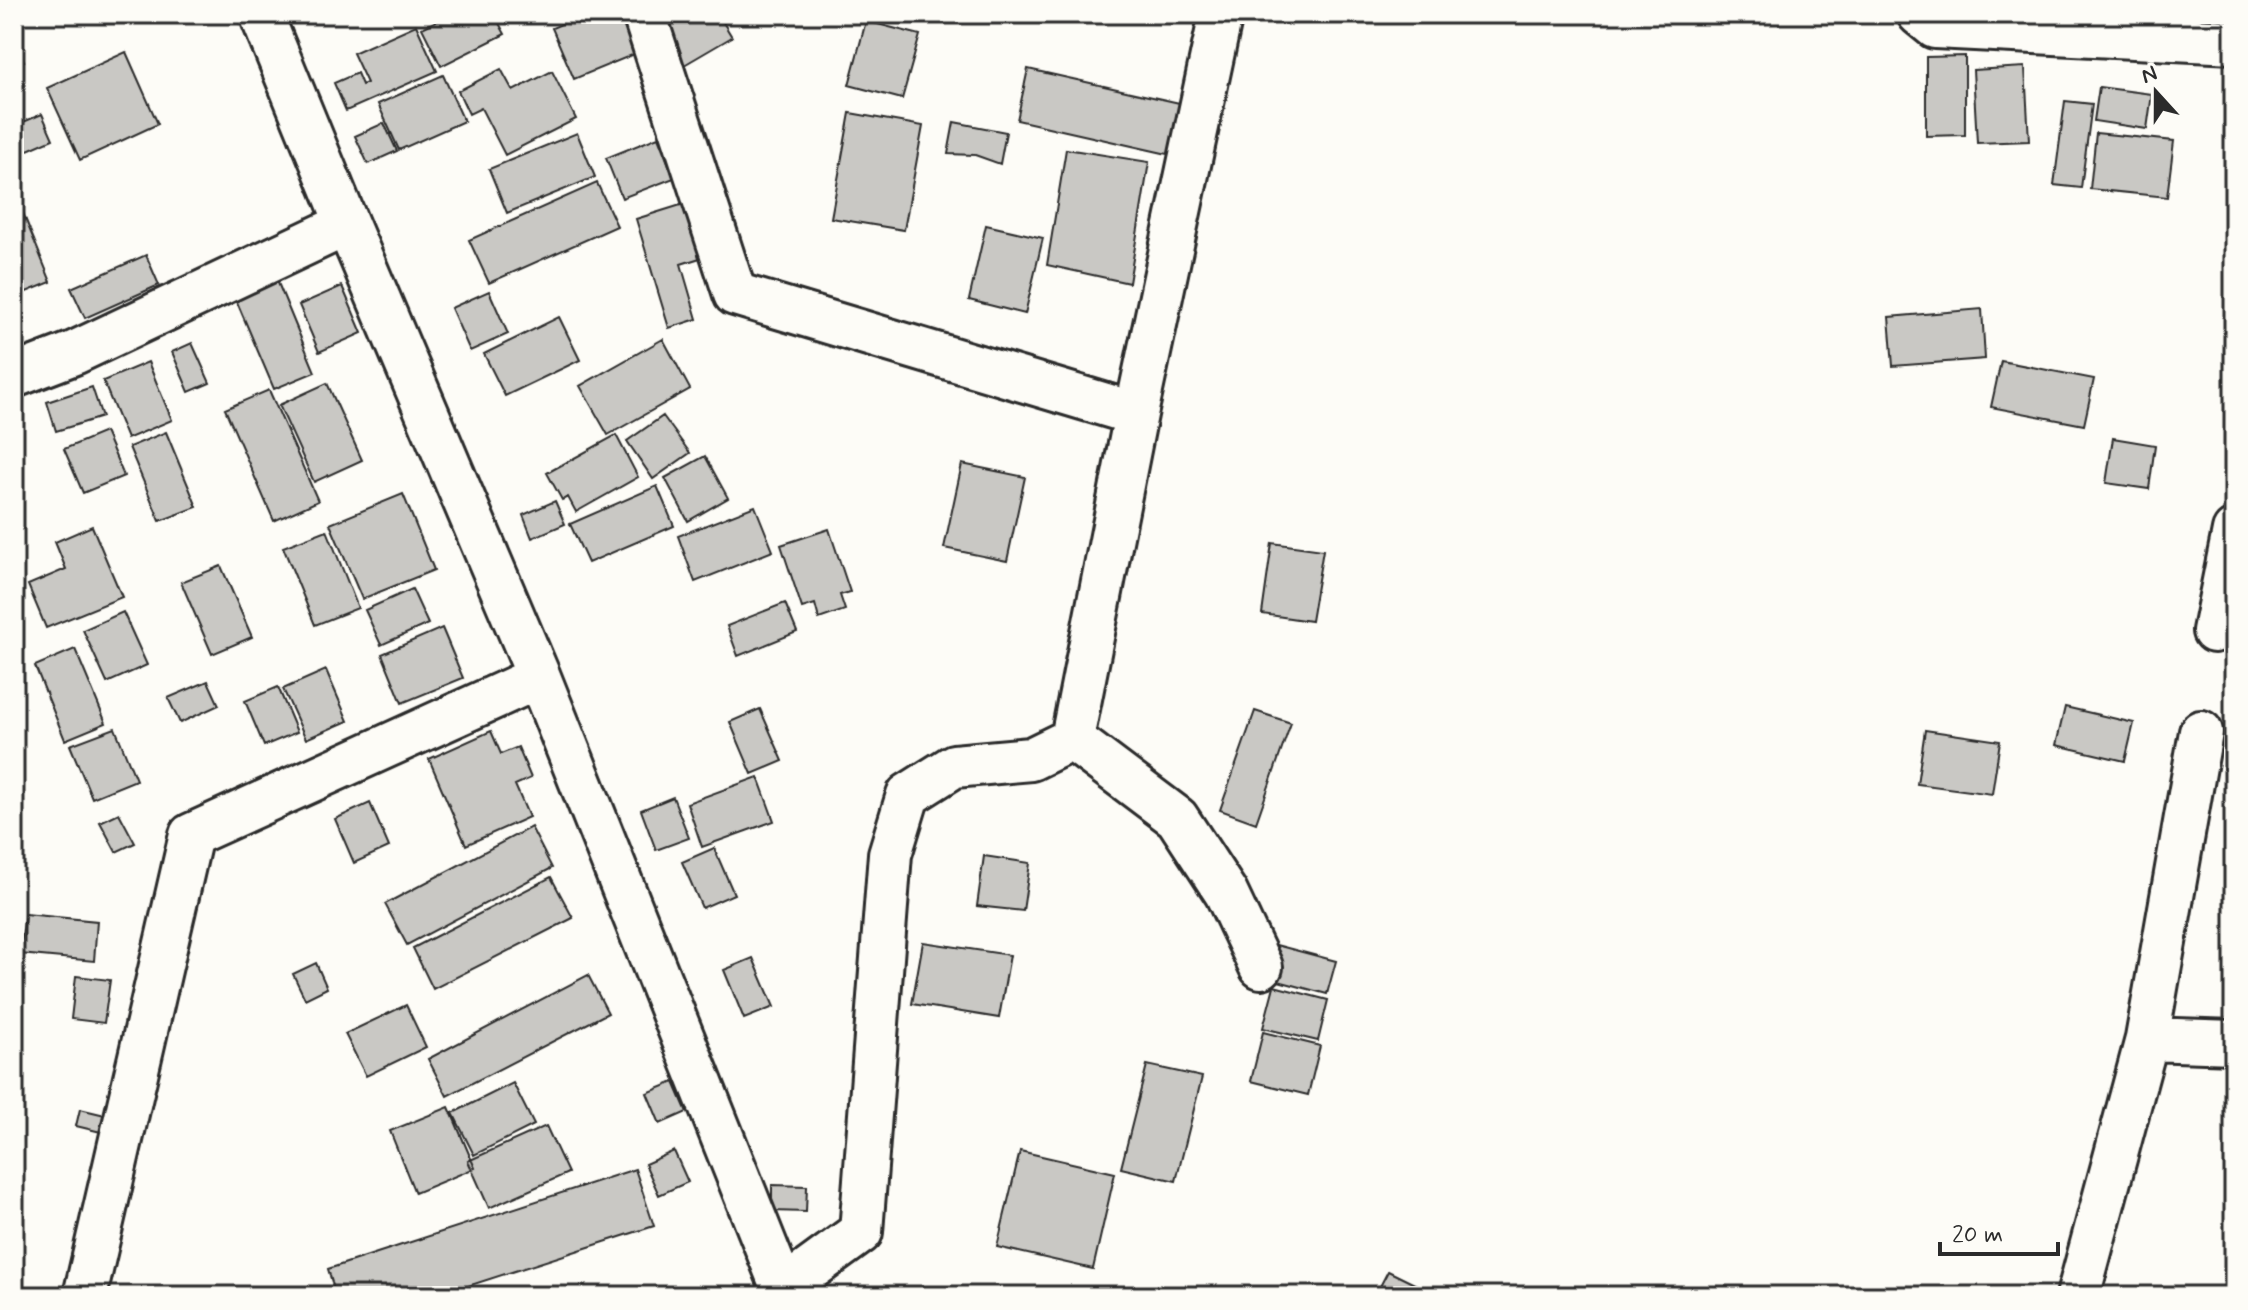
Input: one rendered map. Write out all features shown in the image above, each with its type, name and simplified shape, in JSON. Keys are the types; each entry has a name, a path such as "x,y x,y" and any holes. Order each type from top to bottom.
{"street":[{"path":"261,14 539,677 783,1292 861,1232 890,854 908,795 954,766 1031,759 1072,739"},
{"path":"644,14 735,294 1136,414"},
{"path":"1072,739 1136,414 1221,14"},
{"path":"1919,14 1935,27 2234,42"},
{"path":"14,376 74,353 347,224"},
{"path":"2214,631 2234,531"},
{"path":"85,1296 191,835 539,677"},
{"path":"2078,1296 2147,1039 2201,732"},
{"path":"1072,739 1177,818 1226,893 1261,967"},
{"path":"2147,1039 2234,1042"}],"building":[{"path":"451,14 494,14 505,34 441,66 422,28"},
{"path":"584,14 627,14 642,51 574,79 552,28"},
{"path":"685,14 718,14 732,37 679,68 657,30"},
{"path":"866,21 920,35 902,99 849,85"},
{"path":"416,25 437,71 346,111 334,83 357,73 362,85 367,83 353,53"},
{"path":"14,39 24,61 14,66"},
{"path":"126,52 158,124 80,160 47,88"},
{"path":"1965,56 1965,135 1926,136 1926,57"},
{"path":"2025,67 2029,141 1977,143 1973,70"},
{"path":"501,69 513,91 552,71 576,119 505,155 481,108 469,114 458,91"},
{"path":"1028,69 1184,104 1172,155 1017,120"},
{"path":"443,75 464,121 399,150 378,104"},
{"path":"2099,87 2152,94 2147,129 2094,121"},
{"path":"2065,101 2092,104 2081,188 2054,185"},
{"path":"850,113 923,126 904,230 831,218"},
{"path":"42,114 53,139 14,156 14,126"},
{"path":"954,122 1006,132 1000,164 975,155 948,154"},
{"path":"384,123 397,151 368,164 355,136"},
{"path":"577,133 595,177 507,213 489,169"},
{"path":"2096,133 2174,141 2167,197 2090,189"},
{"path":"658,137 674,178 622,198 606,158"},
{"path":"1066,149 1149,162 1129,283 1047,265"},
{"path":"597,183 617,226 489,283 469,240"},
{"path":"14,191 51,282 14,297"},
{"path":"684,204 700,258 681,264 697,319 669,328 636,219"},
{"path":"986,225 1043,238 1025,314 969,300"},
{"path":"146,255 159,285 85,318 71,288"},
{"path":"276,278 315,372 274,389 234,295"},
{"path":"342,286 362,333 319,352 299,305"},
{"path":"489,291 508,334 470,351 451,308"},
{"path":"1982,309 1985,359 1893,366 1889,317"},
{"path":"559,317 580,360 505,396 484,354"},
{"path":"663,339 690,389 608,435 580,386"},
{"path":"192,343 210,383 189,392 172,352"},
{"path":"2001,361 2094,379 2084,425 1991,407"},
{"path":"148,362 172,420 127,439 103,381"},
{"path":"327,383 362,460 314,482 279,405"},
{"path":"92,387 102,417 56,431 47,402"},
{"path":"269,390 318,501 274,521 225,409"},
{"path":"663,416 690,453 653,479 627,441"},
{"path":"105,432 124,476 83,493 64,449"},
{"path":"166,432 197,507 160,521 129,447"},
{"path":"616,435 638,477 576,512 568,497 562,500 547,473"},
{"path":"2113,438 2155,445 2149,489 2106,483"},
{"path":"705,456 728,498 688,521 665,478"},
{"path":"962,464 1025,477 1007,561 944,548"},
{"path":"657,486 674,526 588,563 570,524"},
{"path":"403,494 434,570 362,599 330,524"},
{"path":"555,501 565,524 532,538 523,515"},
{"path":"755,506 773,551 695,582 678,536"},
{"path":"92,526 122,597 46,628 28,585 66,569 55,542"},
{"path":"829,529 850,592 840,595 845,610 819,619 815,604 802,608 781,545"},
{"path":"327,530 358,608 315,625 283,547"},
{"path":"1272,543 1323,550 1311,621 1262,614"},
{"path":"221,566 252,637 212,654 181,582"},
{"path":"412,589 428,624 381,645 365,610"},
{"path":"785,603 797,632 738,656 727,626"},
{"path":"123,612 147,665 107,683 83,630"},
{"path":"442,628 463,678 402,703 382,654"},
{"path":"75,649 106,723 65,740 35,666"},
{"path":"326,670 348,721 306,739 283,689"},
{"path":"208,681 219,705 180,723 168,698"},
{"path":"278,687 297,732 264,746 245,701"},
{"path":"2065,707 2134,723 2125,761 2056,745"},
{"path":"760,709 783,761 752,774 730,722"},
{"path":"1255,711 1291,723 1256,823 1220,810"},
{"path":"115,728 136,780 92,798 70,745"},
{"path":"1925,730 2000,741 1992,794 1917,784"},
{"path":"491,731 501,754 518,747 531,778 515,785 529,817 466,845 429,759"},
{"path":"14,740 18,740 14,799"},
{"path":"758,777 774,821 702,847 687,803"},
{"path":"673,797 689,838 656,850 641,810"},
{"path":"370,803 389,847 354,863 335,819"},
{"path":"119,813 135,843 116,852 100,822"},
{"path":"531,827 552,868 407,945 385,904"},
{"path":"714,848 734,894 702,908 682,862"},
{"path":"984,856 1030,863 1023,911 977,906"},
{"path":"551,877 573,918 433,989 413,948"},
{"path":"25,914 97,921 94,961 20,954"},
{"path":"923,942 1010,955 999,1018 912,1004"},
{"path":"1276,945 1336,961 1327,994 1267,978"},
{"path":"753,958 774,1007 744,1019 724,970"},
{"path":"316,963 327,988 305,999 293,974"},
{"path":"588,975 608,1013 447,1096 428,1059"},
{"path":"76,976 110,980 104,1023 71,1019"},
{"path":"1274,986 1328,1000 1318,1041 1263,1028"},
{"path":"406,1005 426,1047 366,1076 345,1034"},
{"path":"1263,1032 1320,1046 1308,1095 1251,1081"},
{"path":"1147,1065 1202,1077 1176,1181 1121,1168"},
{"path":"674,1082 687,1112 660,1124 647,1093"},
{"path":"513,1083 534,1125 474,1155 453,1113"},
{"path":"449,1107 475,1168 415,1193 390,1131"},
{"path":"80,1109 105,1115 101,1132 76,1126"},
{"path":"546,1126 568,1173 489,1208 468,1161"},
{"path":"674,1151 688,1182 659,1195 645,1164"},
{"path":"1020,1151 1115,1173 1093,1269 997,1247"},
{"path":"635,1169 654,1226 437,1296 336,1296 328,1269"},
{"path":"772,1185 807,1186 806,1212 772,1211"},
{"path":"1388,1271 1439,1296 1375,1296"}]}
